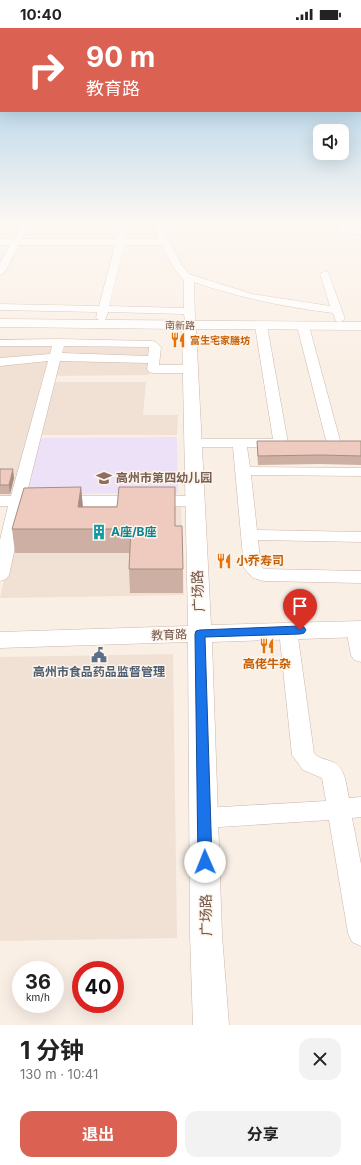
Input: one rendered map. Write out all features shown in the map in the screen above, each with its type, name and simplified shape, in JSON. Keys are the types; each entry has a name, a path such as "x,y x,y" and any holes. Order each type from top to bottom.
{"street":[{"path":"100,324 113,271"},
{"path":"0,307 103,309 190,318 190,286 186,276 181,271"},
{"path":"325,274 342,326"},
{"path":"186,276 225,290 293,304 337,310"},
{"name":"南新路","path":"0,323 100,324 190,318 261,326 361,326"},
{"name":"广场路","path":"190,318 194,443 194,501 200,634 206,935 211,1025"},
{"path":"261,326 281,443"},
{"path":"303,326 335,444"},
{"path":"0,343 59,342 152,344 155,347 153,369 191,369"},
{"path":"0,575 17,501 59,342"},
{"path":"0,362 17,359 54,358 153,360"},
{"path":"194,443 295,443"},
{"path":"240,443 253,568 259,574 286,576 361,577"},
{"path":"243,471 361,472"},
{"path":"0,501 194,501"},
{"path":"250,535 361,538"},
{"path":"358,629 361,655"},
{"name":"教育路","path":"0,640 358,629"},
{"path":"288,630 303,755 311,765 327,769 331,772 334,779 338,809 361,933"},
{"path":"204,818 338,809 361,806"}],"shaded area":[{"path":"150,344 149,375 43,376 13,497 0,497 0,345"},
{"path":"55,382 146,382 143,415 178,415 177,435 41,435"},
{"name":"高州市第四幼儿园","path":"177,437 178,493 27,494 40,438"},
{"path":"181,507 184,595 0,598 19,509"},
{"path":"173,654 177,938 0,941 0,657"}],"building":[{"path":"257,441 361,441 361,456 258,456"},
{"path":"0,469 13,469 9,485 0,485"},
{"path":"81,487 78,507 117,507 119,487 175,487 175,526 182,526 183,569 129,569 131,529 12,529 24,488"}],"place":[{"name":"富生宅家膳坊","path":"178,340"},
{"name":"高州市第四幼儿园","path":"104,478"},
{"name":"A座/B座","path":"99,532"},
{"name":"小乔寿司","path":"224,561"},
{"name":"高佬牛杂","path":"267,646"},
{"name":"高州市食品药品监督管理","path":"99,655"}],"route":[{"path":"205,862 200,634 300,630"}]}
